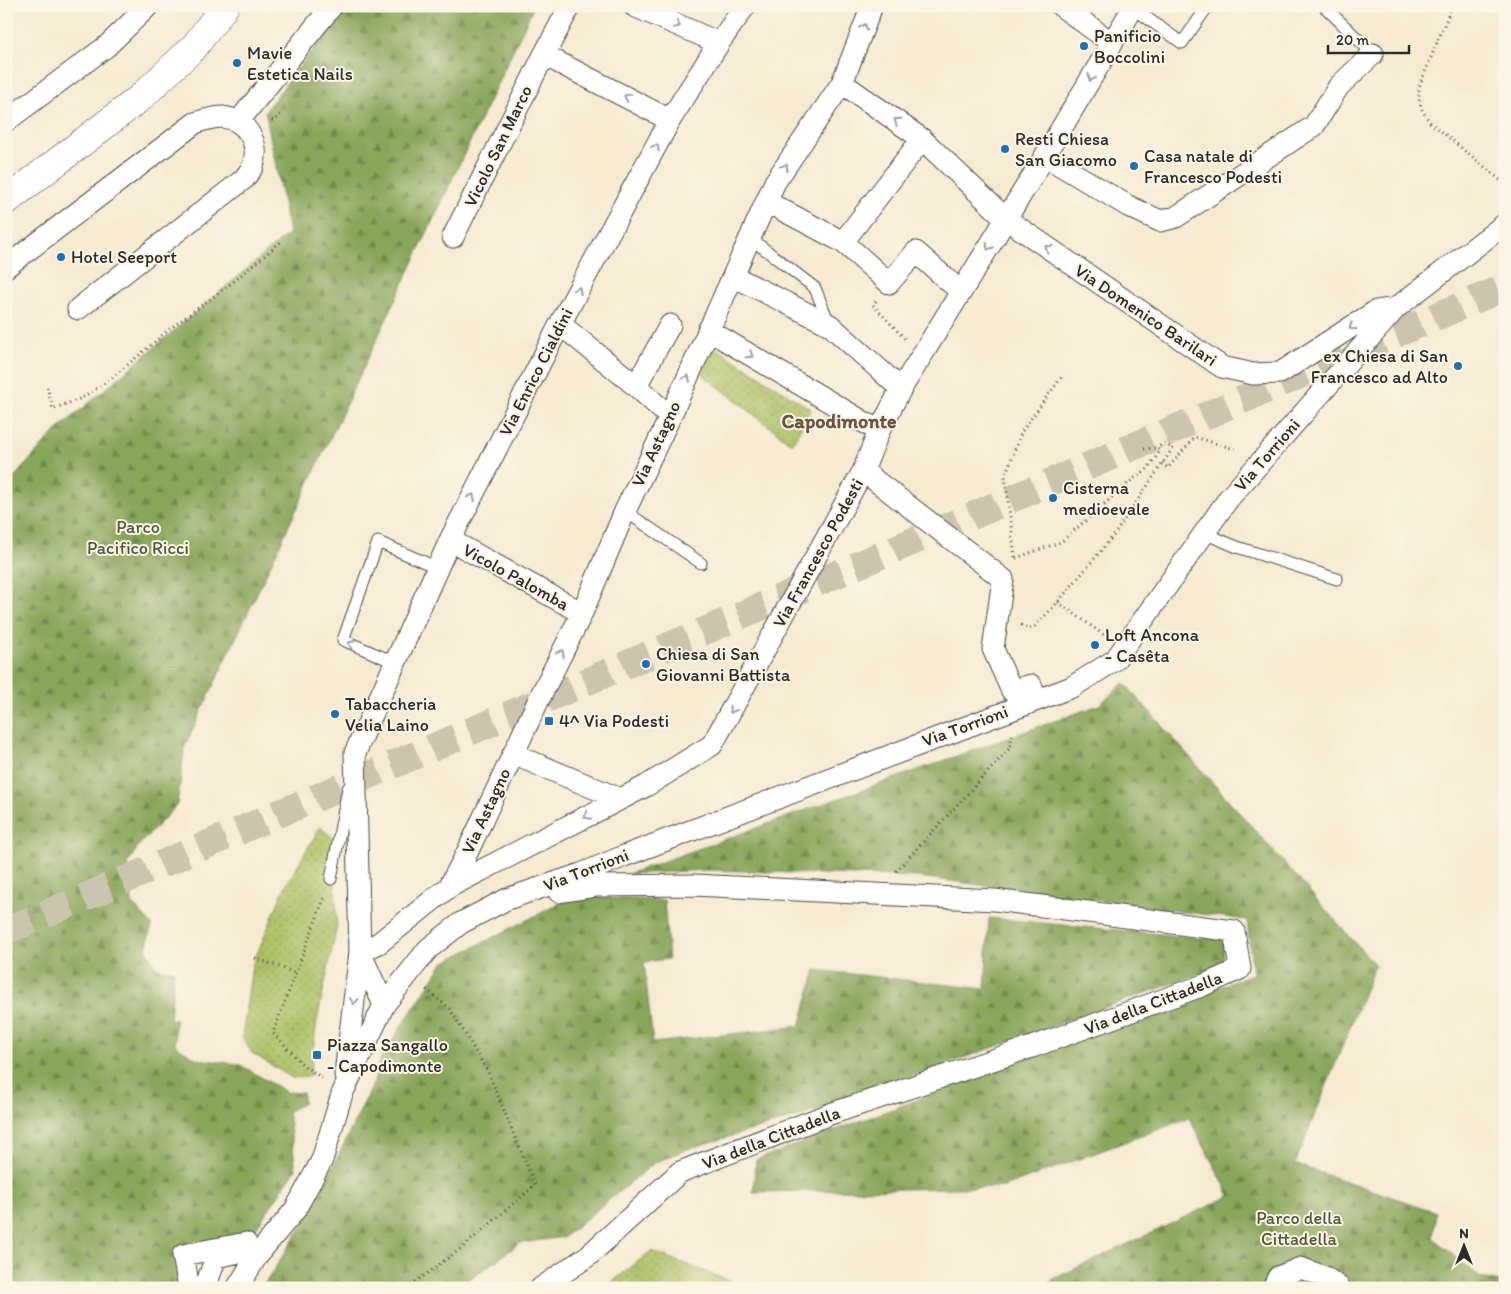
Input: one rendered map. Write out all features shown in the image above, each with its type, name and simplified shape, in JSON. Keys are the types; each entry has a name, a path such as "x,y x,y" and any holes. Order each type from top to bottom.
{"street":[{"path":"6,121 106,46 148,6"},
{"path":"6,201 140,98 194,47 225,6"},
{"path":"238,122 332,6"},
{"name":"Vicolo San Marco","path":"453,237 570,6"},
{"path":"634,6 719,43"},
{"name":"Via Enrico Cialdini","path":"354,753 450,540 560,324 670,120 745,6"},
{"name":"Via Astagno","path":"449,887 582,613 624,511 670,417 775,182 842,82 872,6"},
{"path":"1061,6 1112,43"},
{"name":"Via Francesco Podesti","path":"449,887 646,786 712,745 863,471 879,431 901,389 960,291 1046,156 1134,7"},
{"path":"1046,156 1128,206 1160,221 1176,217 1314,126 1339,86 1372,54"},
{"path":"544,55 670,120"},
{"name":"Via Domenico Barilari","path":"842,82 922,139 1006,219 1222,367 1253,374 1280,373 1376,312 1396,308"},
{"path":"6,267 196,123 224,117 238,122 250,132 254,148 253,165 244,179 78,309"},
{"path":"843,242 922,139"},
{"path":"767,202 843,242 889,282 916,252 960,291"},
{"name":"Via Torrioni","path":"342,1094 384,1005 428,949 461,923 507,899 581,874 624,856 1072,687 1115,660 1229,498 1396,308 1505,224"},
{"path":"733,276 830,325 901,389"},
{"path":"560,324 636,386 670,417"},
{"path":"636,386 670,325"},
{"path":"708,330 879,431"},
{"path":"863,471 1004,579 993,649 1012,691 1031,685 1037,700"},
{"name":"Vicolo Palomba","path":"450,540 582,613"},
{"path":"237,1288 259,1253 295,1210 322,1160 342,1094 360,952 354,753"},
{"path":"513,754 620,799"},
{"name":"Via della Cittadella","path":"507,899 597,886 674,885 995,900 1234,930 1240,969 1204,985 1032,1047 830,1114 680,1172 588,1256 541,1288"},
{"path":"360,952 380,943 449,887"},
{"path":"360,952 384,1005"},
{"path":"189,1288 183,1255 246,1243 240,1252 216,1256 205,1288"},
{"path":"1273,1288 1278,1277 1301,1268 1325,1277 1340,1288"}],"lane":[{"name":"Via Francesco Podesti","path":"1134,7 1182,43 1208,6"},
{"path":"1324,6 1372,54"},
{"path":"750,238 814,288 830,325"},
{"path":"624,511 701,563"},
{"path":"1204,533 1237,547 1337,579"},
{"path":"396,663 343,640 378,542 438,568"},
{"path":"331,880 354,753"}],"path":[{"path":"1452,6 1419,88 1418,99 1421,111 1430,122 1505,184"},
{"path":"47,387 53,409 82,398 112,378 170,328 233,282 282,240"},
{"path":"889,282 873,305 906,341 924,352"},
{"path":"1063,375 1022,431 1005,476 1015,558 1061,542 1133,478 1146,471 1160,451 1157,448"},
{"path":"1162,463 1168,468 1195,437 1264,458"},
{"path":"1026,626 1029,629 1035,626 1058,602 1118,530 1173,448 1163,444 1157,448 1144,449"},
{"path":"1058,602 1123,649"},
{"path":"876,894 1010,748 1016,708"},
{"path":"331,880 273,1034 303,1065 342,1094"},
{"path":"256,958 296,972"},
{"path":"407,1288 463,1247 535,1185 488,1072 450,1009 408,973"}],"green space":[{"name":"Parco Pacifico Ricci","path":"347,6 534,6 185,746 177,805 139,845 128,863 132,903 152,925 146,948 157,968 174,971 170,1019 175,1020 175,1045 197,1059 239,1064 286,1092 302,1093 304,1103 288,1111 296,1169 246,1243 183,1255 189,1288 6,1288 6,486 57,430 289,233 265,111"},
{"path":"714,347 811,409 792,444 702,374"},
{"name":"Parco della Cittadella","path":"1124,683 1375,965 1295,1164 1436,1212 1433,1238 1480,1278 1505,1283 1505,1288 1041,1288 1053,1279 1230,1196 1189,1118 1004,1187 753,1192 756,1160 1253,974 1247,920 919,877 707,870 628,874 1099,705"},
{"path":"320,827 333,838 337,926 317,1020 310,1076 292,1078 252,1053 242,1037 252,966 284,889"},
{"path":"572,897 664,900 669,959 644,962 653,1043 800,1026 816,970 985,989 989,918 1223,940 1224,965 798,1117 690,1148 654,1163 564,1237 520,1243 458,1288 262,1288 310,1214 374,1082 379,1061 443,963"},
{"path":"651,1251 748,1288 605,1288"}],"tunnel":[{"path":"6,931 1505,287"}],"place":[{"name":"Panificio Boccolini","path":"1084,46"},
{"name":"Mavie Estetica Nails","path":"237,63"},
{"name":"Resti Chiesa San Giacomo","path":"1005,149"},
{"name":"Casa natale di Francesco Podesti","path":"1134,166"},
{"name":"Hotel Seeport","path":"61,257"},
{"name":"ex Chiesa di San Francesco ad Alto","path":"1458,366"},
{"name":"Cisterna medioevale","path":"1053,498"},
{"name":"Loft Ancona - Casêta","path":"1095,645"},
{"name":"Chiesa di San Giovanni Battista","path":"646,664"},
{"name":"Tabaccheria Velia Laino","path":"335,714"},
{"name":"4^ Via Podesti","path":"549,721"},
{"name":"Piazza Sangallo - Capodimonte","path":"317,1055"}],"district":[{"name":"Capodimonte","path":"839,421"}]}
